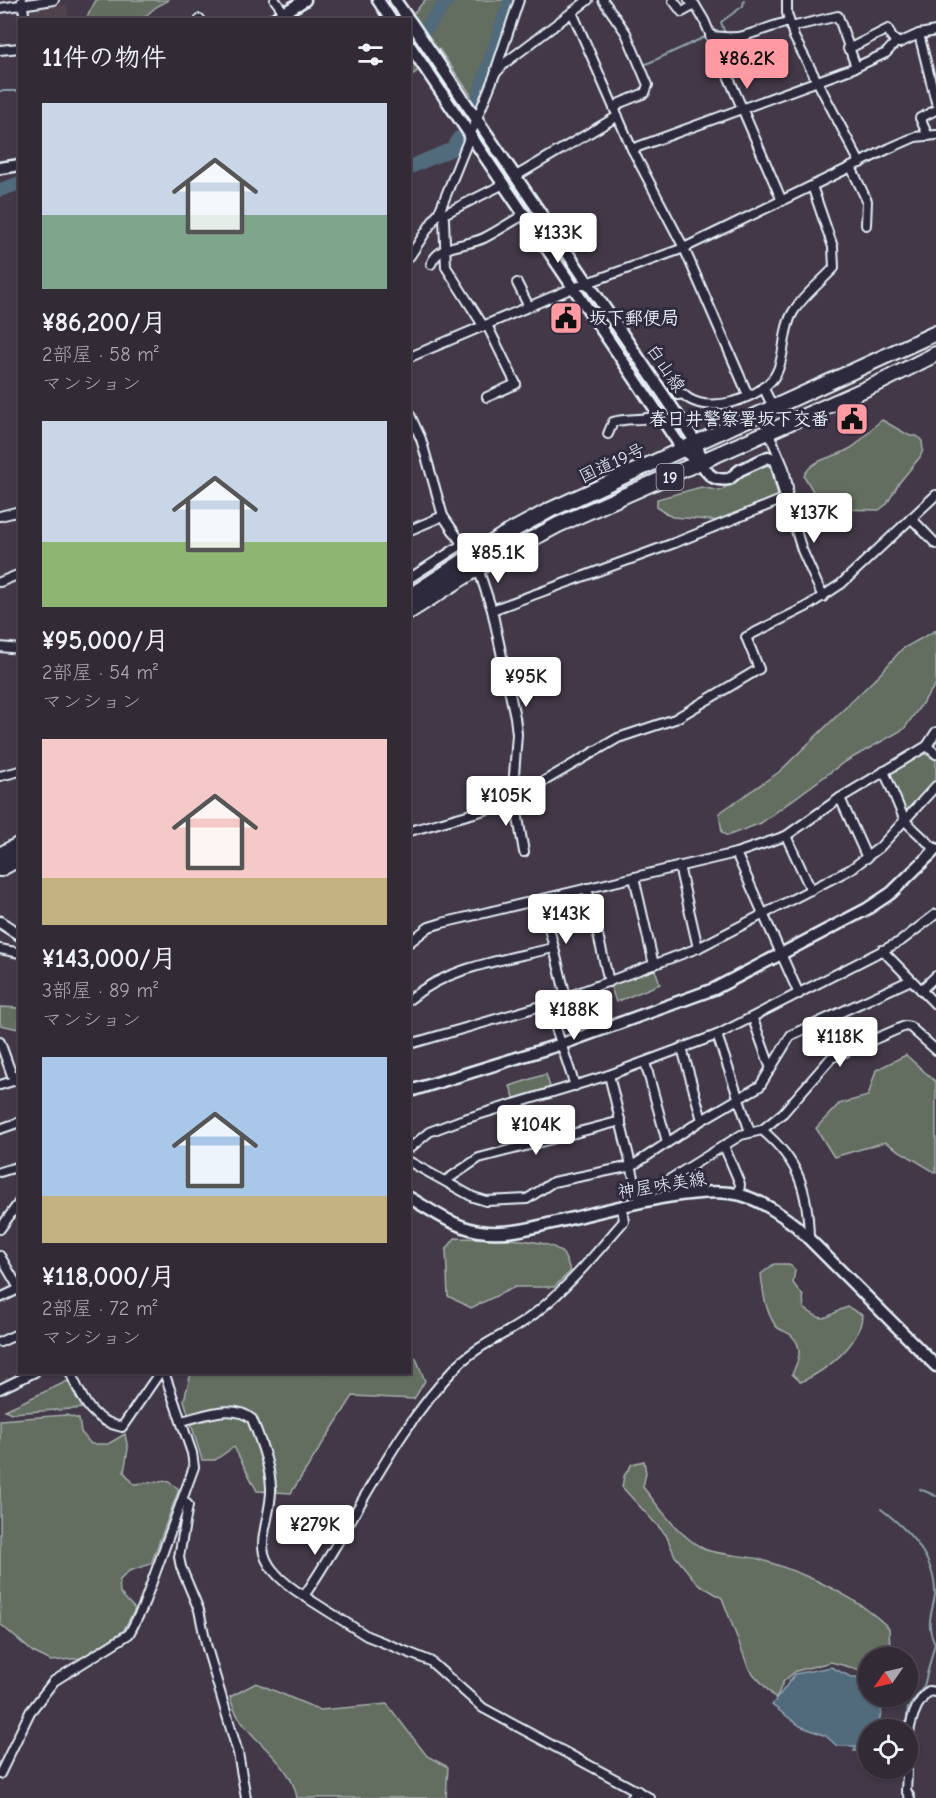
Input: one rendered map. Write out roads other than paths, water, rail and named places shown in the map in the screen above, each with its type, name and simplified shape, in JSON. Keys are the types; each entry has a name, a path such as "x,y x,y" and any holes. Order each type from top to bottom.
{"highway":[{"name":"国道19号","path":"411,610 474,562 550,510 773,407 873,364 936,333"},
{"name":"国道19号","path":"411,595 474,562 701,464 790,421 881,382 936,354"},
{"path":"0,855 18,845"},
{"path":"0,869 18,859"}],"street":[{"path":"0,8 22,2 54,0"},
{"path":"275,0 284,11"},
{"path":"275,18 305,0"},
{"path":"378,0 390,18"},
{"name":"白山線","path":"395,0 408,18"},
{"path":"411,255 441,213 469,133 495,74 519,0"},
{"path":"495,74 505,63 588,0"},
{"path":"516,176 616,112 620,102 645,93 648,85 626,33 603,0"},
{"path":"673,0 682,12 692,2 710,36 782,201"},
{"path":"787,0 790,24 860,163"},
{"path":"22,2 25,18"},
{"path":"572,12 632,148 684,248 748,395"},
{"path":"710,36 725,38 744,36 765,27 838,16 856,67"},
{"name":"白山線","path":"411,22 697,444 701,464"},
{"path":"848,49 888,29 896,42"},
{"path":"632,148 856,67 886,53 896,42 903,42 919,34 936,32"},
{"path":"919,34 936,102"},
{"path":"0,51 18,48"},
{"name":"白山線","path":"411,48 576,288 683,450 701,464"},
{"path":"932,136 920,118 936,110"},
{"path":"411,357 576,288 684,248 915,137 932,136"},
{"path":"0,168 18,165"},
{"path":"851,167 867,201 866,225"},
{"path":"441,213 504,184"},
{"path":"678,395 683,394 693,403 705,405 731,403 763,387 776,374 793,312 834,268 831,237 812,186"},
{"path":"441,213 446,267 485,326 516,384 487,397"},
{"path":"431,264 434,256 444,249 482,239 525,214"},
{"path":"517,283 530,308"},
{"path":"763,387 773,407"},
{"path":"608,434 613,422 625,418 652,418 660,414"},
{"path":"411,417 420,439 443,516 474,562 492,610 515,717 514,798 524,852"},
{"path":"772,440 784,468 788,488 786,498"},
{"path":"701,464 712,477 723,480 768,457 776,460 802,550 824,597"},
{"path":"411,831 486,811 514,798 618,738 675,719 759,669 746,637 824,597 936,495"},
{"path":"492,610 677,542 786,498"},
{"path":"0,516 18,512"},
{"path":"411,530 443,516"},
{"path":"911,518 936,544"},
{"path":"411,577 461,545"},
{"path":"0,582 18,575"},
{"path":"0,647 18,650"},
{"path":"411,941 429,927 442,923 736,853 786,836 840,798 927,746 936,732"},
{"path":"927,746 936,754"},
{"path":"411,1090 562,1044 685,1001 781,954 875,903 913,873 936,850 905,821 884,771"},
{"path":"0,776 18,772"},
{"path":"411,1044 566,998 698,948 811,890 867,858 905,821 936,786"},
{"path":"840,798 867,858"},
{"path":"786,836 811,890"},
{"path":"736,853 799,994"},
{"path":"679,866 698,948"},
{"path":"634,877 654,965"},
{"path":"587,888 609,982"},
{"path":"542,899 566,998"},
{"path":"411,1147 429,1132 461,1120 609,1075 717,1035 753,1019 901,941 936,914"},
{"path":"0,922 18,934"},
{"path":"411,998 427,984 448,974 554,948"},
{"path":"0,949 18,953"},
{"path":"882,950 936,1005"},
{"path":"921,990 936,976"},
{"path":"411,1163 473,1197 503,1201 527,1199 553,1182 632,1166 702,1120 760,1086 791,1035 911,980"},
{"path":"548,1004 575,1086"},
{"path":"753,1019 771,1069"},
{"path":"640,1202 646,1194 724,1146 750,1132 762,1130 783,1113 823,1065 840,1053 905,1026 910,1027 936,1050"},
{"path":"717,1035 750,1132"},
{"path":"0,1042 17,1080 0,1085"},
{"path":"682,1048 702,1120"},
{"path":"645,1062 667,1142"},
{"path":"609,1075 640,1202"},
{"path":"445,1181 479,1158 621,1121"},
{"path":"0,1129 18,1123"},
{"path":"762,1130 788,1154 799,1174 807,1206 809,1238"},
{"path":"724,1146 740,1184 739,1194"},
{"path":"0,1172 18,1167"},
{"name":"神屋味美線","path":"411,1199 461,1226 496,1232 520,1230 640,1202 701,1193 739,1194 776,1211 809,1238 936,1366"},
{"path":"0,1229 18,1205"},
{"path":"304,1596 396,1443 456,1367 470,1354 531,1316 575,1277 624,1221 622,1208"},
{"path":"0,1256 18,1288"},
{"path":"0,1298 18,1290"},
{"path":"0,1342 18,1334"},
{"path":"0,1389 31,1374"},
{"path":"71,1374 80,1394 98,1419 122,1426 161,1374"},
{"path":"0,1773 30,1712 54,1681 129,1634 142,1610 194,1467 181,1421 163,1374"},
{"path":"181,1421 232,1410 244,1412 252,1419 271,1484 271,1506 263,1548 271,1565 285,1584 367,1636 430,1662 483,1708 650,1798"},
{"path":"183,1500 188,1506 179,1557 199,1610 207,1648 238,1754 246,1798"},
{"path":"910,1798 906,1790 912,1715 929,1691 936,1692"},
{"path":"631,1798 638,1791"}],"water":[{"path":"831,1667 851,1677 858,1677 858,1707 882,1707 880,1719 858,1719 857,1751 854,1751 856,1746 837,1746 826,1736 800,1726 772,1705 795,1674"}],"waterway":[{"path":"411,49 447,0"},
{"path":"477,102 510,0"},
{"path":"726,36 721,22 743,6 744,0"},
{"path":"642,66 707,36"},
{"path":"0,91 18,91"},
{"path":"411,167 452,149 459,138"},
{"path":"0,190 18,184"},
{"path":"920,1489 936,1496"},
{"path":"881,1509 918,1545 931,1568 934,1581 935,1595 930,1630 935,1643 924,1686 908,1708 906,1719"},
{"path":"903,1780 905,1798"}],"place":[{"name":"坂下郵便局","path":"566,318"},
{"name":"春日井警察署坂下交番","path":"852,419"}]}
